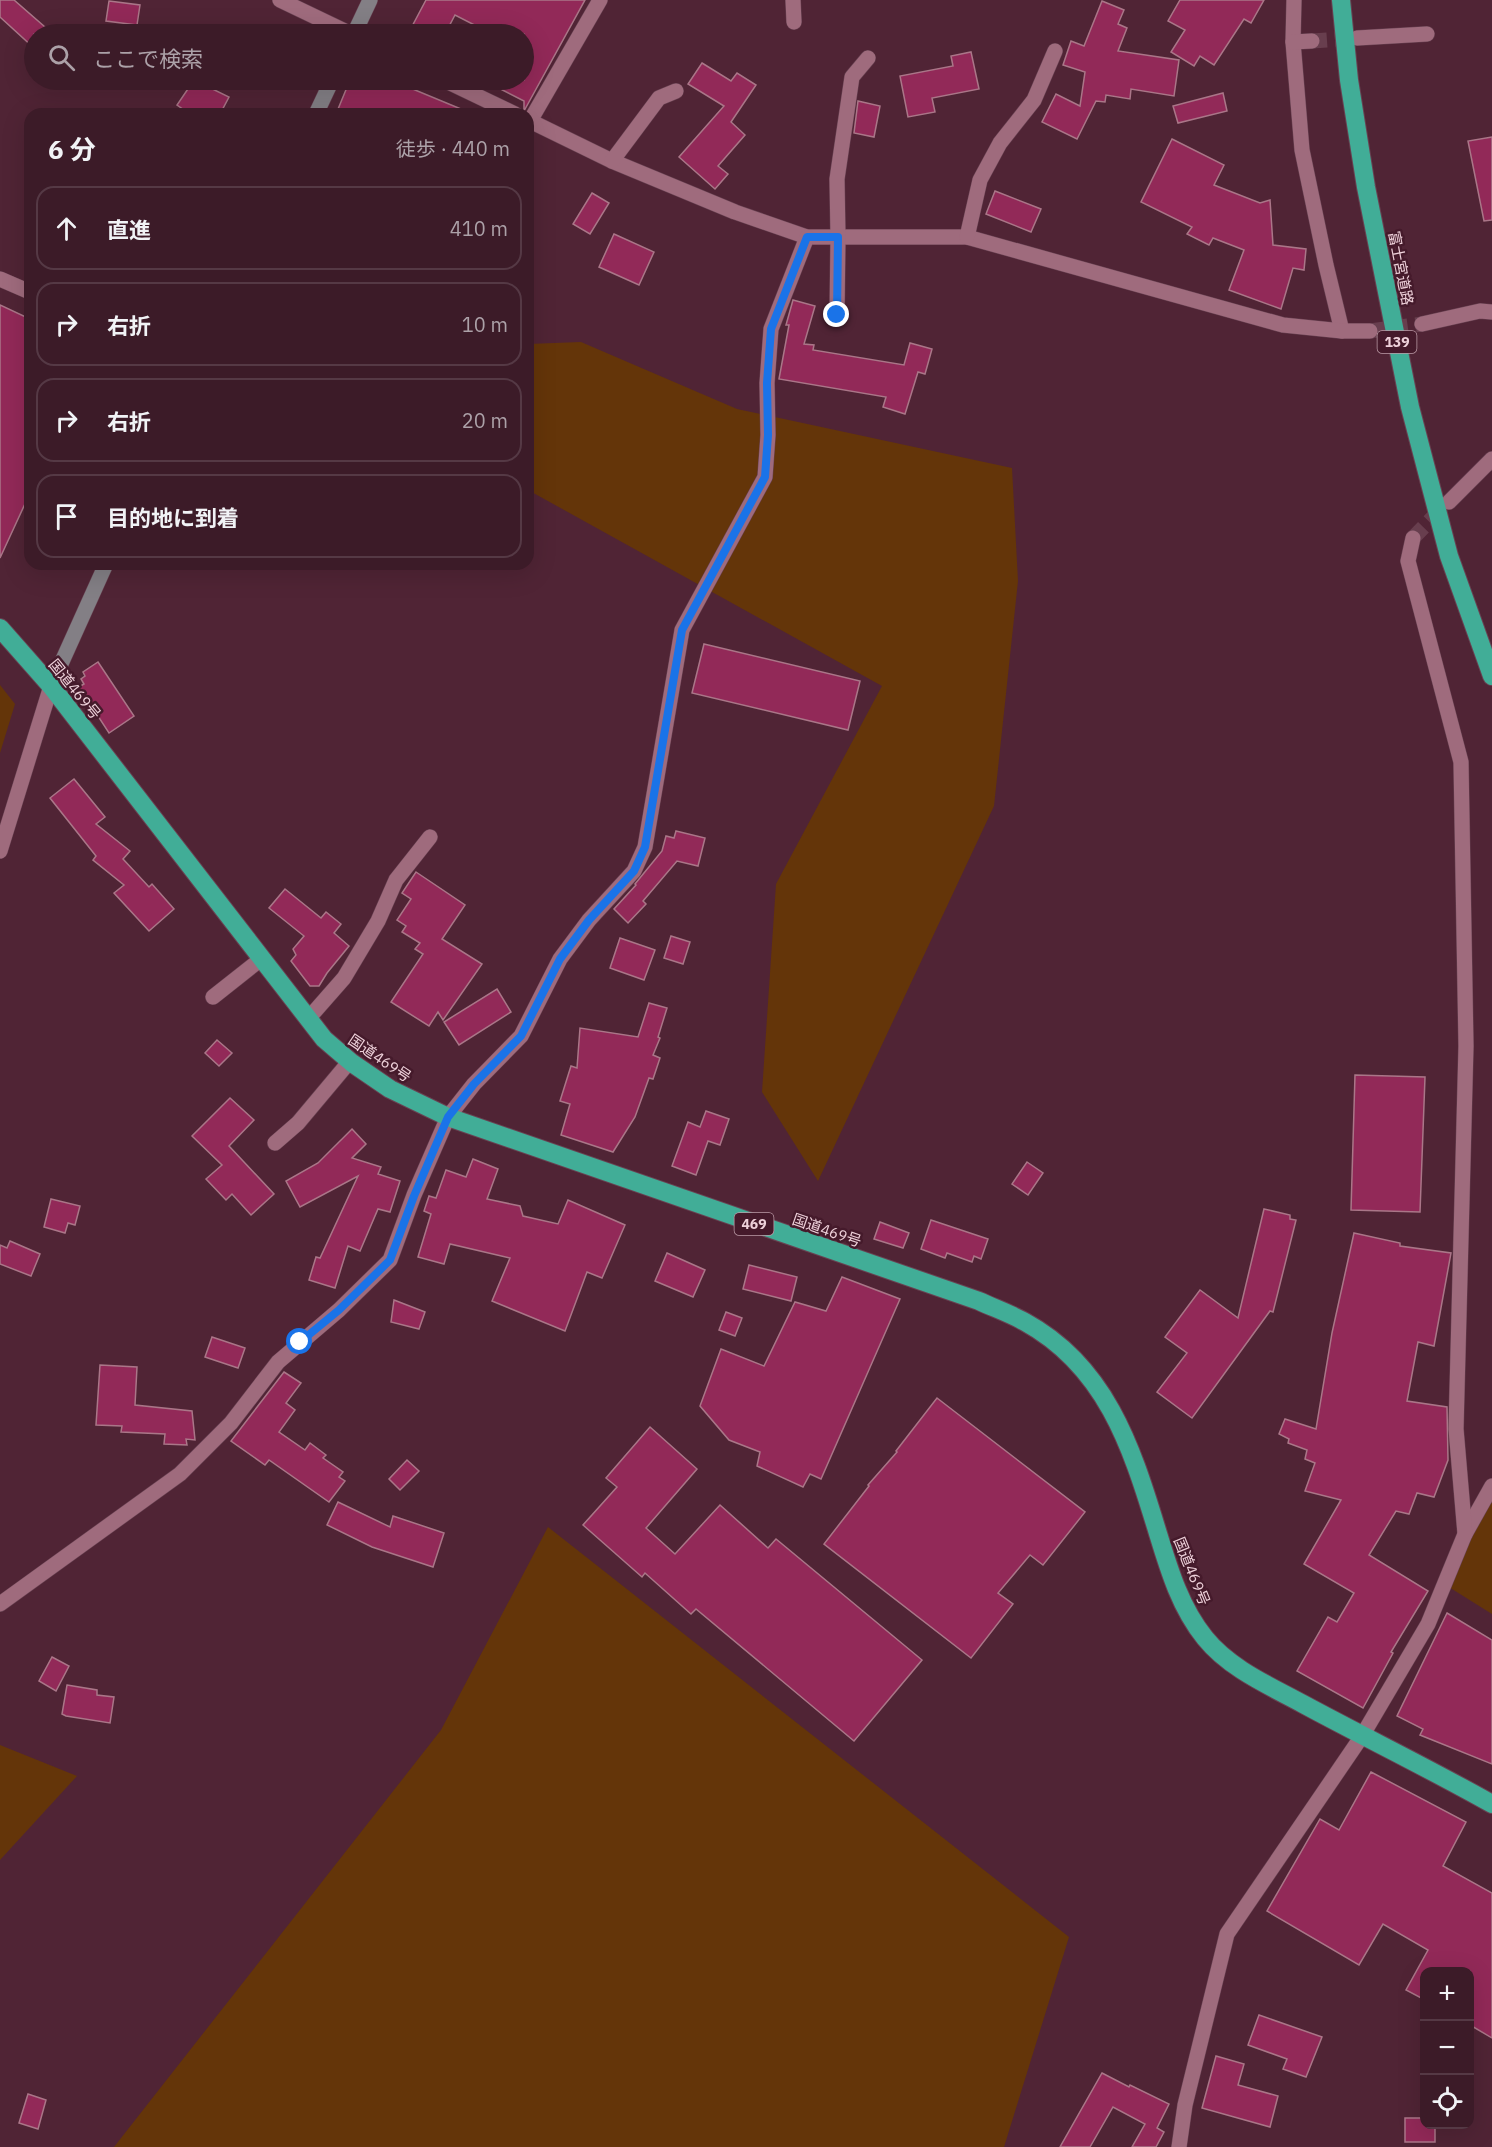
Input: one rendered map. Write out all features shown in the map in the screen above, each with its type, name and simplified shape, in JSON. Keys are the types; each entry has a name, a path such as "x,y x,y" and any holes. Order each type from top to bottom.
{"highway":[{"name":"富士宮道路","path":"1341,0 1349,80 1373,222 1410,407 1449,556 1492,676"},
{"path":"1449,556 1492,641"},
{"name":"国道469号","path":"0,628 51,686 324,1039 350,1061 390,1089 448,1117 980,1301 1026,1322 1078,1363 1116,1416 1144,1486 1169,1569 1186,1610 1206,1640 1252,1676 1362,1736 1425,1766 1492,1804"}],"street":[{"path":"280,0 331,24"},
{"path":"357,24 370,0"},
{"path":"534,112 600,0"},
{"path":"793,0 794,22"},
{"path":"1294,0 1293,42 1302,150 1342,331"},
{"path":"1357,38 1427,34"},
{"path":"1293,42 1312,41"},
{"path":"967,237 980,180 1000,143 1034,100 1055,51"},
{"path":"837,315 837,179 852,77 868,58"},
{"path":"319,108 327,90"},
{"path":"465,90 502,108"},
{"path":"612,161 659,98 675,91"},
{"path":"534,123 612,161 735,212 807,237 967,237 1283,325 1342,331 1370,331"},
{"path":"0,1604 180,1474 231,1423 278,1362 367,1284 390,1260 414,1196 448,1117 474,1084 521,1036 560,959 589,920 634,871 645,847 682,630 765,477 768,435 767,383 771,329 807,237"},
{"path":"0,279 24,289"},
{"path":"1422,324 1480,311 1492,312"},
{"path":"1449,502 1492,459"},
{"path":"1413,538 1408,561 1461,762 1466,1046 1456,1429 1465,1533"},
{"path":"0,851 51,686 103,570"},
{"path":"308,1018 344,978 378,921 396,880 430,837"},
{"path":"213,997 261,959"},
{"path":"275,1143 298,1123 350,1061"},
{"path":"1179,2147 1185,2105 1227,1934 1362,1736 1428,1624 1465,1533 1492,1486"}],"shaded area":[{"path":"581,342 737,409 1012,468 1018,581 994,806 818,1181 762,1092 776,884 882,686 534,493 534,344"},
{"path":"0,685 15,704 0,753"},
{"path":"1492,1492 1492,1614 1444,1584"},
{"path":"548,1527 1069,1937 1004,2147 114,2147 441,1730"},
{"path":"0,1745 77,1776 0,1860"}],"building":[{"path":"0,0 14,0 42,24 24,24 24,39 0,17"},
{"path":"426,0 585,0 526,108 524,101 503,90 534,90 534,24 473,24 455,15 450,24 413,24"},
{"path":"1180,0 1264,0 1251,23 1244,19 1214,65 1200,56 1194,66 1171,52 1185,30 1168,21"},
{"path":"109,1 140,5 137,24 106,21"},
{"path":"1102,1 1124,10 1118,24 1127,28 1118,51 1179,60 1174,96 1131,89 1130,99 1106,95 1105,102 1096,101 1077,139 1042,122 1056,94 1080,106 1085,72 1063,65 1071,41 1084,46"},
{"path":"971,52 979,89 932,98 935,112 908,117 900,76 953,66 951,56"},
{"path":"702,63 731,81 737,73 756,85 731,122 745,135 718,166 728,174 715,189 679,157 724,106 688,84"},
{"path":"187,90 215,90 229,97 223,108 181,108 177,105"},
{"path":"346,90 415,90 459,108 338,108"},
{"path":"1223,93 1227,111 1178,123 1173,106"},
{"path":"858,101 880,106 874,137 854,133"},
{"path":"1492,137 1492,220 1484,221 1468,141"},
{"path":"1172,139 1224,165 1214,185 1260,203 1270,200 1273,245 1306,249 1304,270 1293,268 1281,309 1229,290 1244,250 1213,238 1209,245 1187,234 1192,227 1141,202"},
{"path":"995,191 1041,209 1031,232 986,214"},
{"path":"592,193 609,203 590,234 573,224"},
{"path":"614,234 654,252 639,285 599,267"},
{"path":"793,300 815,306 804,344 814,345 813,350 904,365 910,343 932,349 925,374 918,372 905,414 883,407 886,397 779,379 789,325 786,325"},
{"path":"0,305 24,316 24,506 0,558"},
{"path":"704,644 860,681 848,730 692,693"},
{"path":"98,662 134,716 109,733 79,687 84,684 81,679 85,676 83,672"},
{"path":"74,779 105,817 96,824 130,851 123,859 149,887 152,884 174,909 149,931 114,893 124,885 93,860 96,856 50,798"},
{"path":"676,831 705,838 698,866 677,861 643,901 646,904 628,923 614,909 662,851 666,836 674,838"},
{"path":"416,872 465,905 442,939 482,964 443,1020 438,1012 429,1026 391,1002 423,954 415,949 420,943 402,932 406,926 397,920 411,899 402,893"},
{"path":"285,889 321,918 326,912 341,924 334,933 349,946 319,986 310,986 291,961 296,955 293,949 304,936 269,908"},
{"path":"671,936 690,942 683,964 664,958"},
{"path":"620,938 655,950 644,980 610,968"},
{"path":"497,989 511,1012 459,1045 444,1022"},
{"path":"649,1003 667,1008 658,1037 660,1038 653,1055 660,1058 653,1079 649,1078 635,1117 613,1152 561,1135 570,1104 560,1101 571,1066 577,1068 580,1028 638,1037"},
{"path":"217,1040 232,1053 219,1066 205,1053"},
{"path":"1355,1075 1425,1077 1420,1212 1351,1210"},
{"path":"230,1098 254,1120 229,1146 274,1194 251,1215 232,1194 226,1200 206,1179 222,1165 192,1136"},
{"path":"706,1111 729,1119 720,1145 708,1141 696,1175 672,1166 688,1122 700,1127"},
{"path":"352,1129 366,1144 352,1158 381,1167 378,1174 400,1181 390,1212 378,1209 360,1251 348,1246 335,1288 309,1280 316,1257 320,1258 358,1176 300,1207 286,1181 318,1163"},
{"path":"473,1159 498,1169 487,1199 520,1206 523,1216 558,1224 568,1200 625,1225 602,1278 587,1272 565,1331 492,1301 510,1258 450,1244 444,1264 418,1257 431,1214 424,1211 429,1196 436,1198 446,1170 466,1177"},
{"path":"1027,1162 1043,1173 1028,1195 1012,1184"},
{"path":"51,1199 80,1206 75,1225 68,1223 65,1233 44,1227"},
{"path":"1264,1209 1290,1215 1290,1219 1296,1220 1273,1312 1270,1311 1192,1418 1157,1392 1187,1353 1165,1337 1200,1290 1238,1318"},
{"path":"931,1220 988,1239 981,1259 974,1256 972,1262 947,1253 945,1258 921,1249"},
{"path":"880,1222 909,1233 903,1248 874,1239"},
{"path":"1354,1233 1400,1243 1400,1246 1451,1253 1434,1346 1418,1342 1407,1401 1447,1407 1448,1460 1434,1497 1417,1493 1409,1514 1396,1511 1369,1555 1428,1591 1391,1652 1393,1653 1363,1708 1297,1671 1328,1617 1337,1622 1354,1593 1304,1564 1341,1500 1305,1491 1315,1463 1305,1459 1307,1450 1288,1443 1289,1439 1279,1434 1285,1419 1316,1429 1332,1333"},
{"path":"10,1241 40,1254 31,1276 0,1264 0,1245 7,1248"},
{"path":"667,1253 705,1270 693,1297 655,1281"},
{"path":"749,1265 797,1277 791,1301 743,1289"},
{"path":"842,1277 900,1299 821,1479 810,1474 803,1487 757,1466 760,1452 729,1440 700,1406 721,1349 764,1366 795,1302 826,1311"},
{"path":"394,1300 425,1312 419,1329 391,1322"},
{"path":"726,1312 742,1318 735,1336 719,1330"},
{"path":"212,1337 245,1348 238,1368 205,1357"},
{"path":"100,1365 137,1367 135,1405 192,1411 195,1440 186,1439 187,1445 164,1444 165,1434 121,1432 122,1426 96,1425"},
{"path":"284,1372 301,1383 286,1403 295,1410 279,1432 305,1450 310,1443 326,1455 323,1458 343,1472 339,1477 345,1481 329,1502 269,1460 265,1465 231,1441"},
{"path":"937,1398 1085,1512 1043,1565 1030,1555 998,1593 1013,1604 971,1658 824,1544"},
{"path":"650,1427 697,1469 646,1528 675,1554 720,1505 768,1548 776,1539 922,1660 854,1741 696,1609 691,1614 645,1573 642,1577 583,1525 617,1487 606,1478"},
{"path":"407,1460 419,1471 400,1490 389,1479"},
{"path":"338,1502 390,1527 393,1516 444,1533 433,1567 372,1547 327,1525"},
{"path":"1447,1613 1492,1640 1492,1764 1420,1735 1423,1729 1397,1716"},
{"path":"52,1657 69,1666 56,1691 39,1681"},
{"path":"67,1685 97,1690 97,1695 114,1697 110,1723 62,1714"},
{"path":"1371,1772 1466,1822 1443,1866 1492,1893 1492,2038 1474,2027 1474,1967 1420,1967 1420,1997 1406,1990 1428,1950 1383,1924 1359,1965 1267,1911 1320,1819 1339,1830"},
{"path":"1259,2015 1322,2037 1306,2077 1283,2069 1287,2059 1248,2045"},
{"path":"1216,2056 1244,2064 1238,2085 1278,2096 1270,2127 1202,2108"},
{"path":"1102,2073 1169,2104 1157,2128 1164,2132 1156,2147 1132,2147 1145,2124 1113,2107 1090,2147 1060,2147"},
{"path":"28,2094 46,2100 38,2129 19,2123"},
{"path":"1405,2118 1420,2118 1420,2129 1435,2129 1435,2142 1405,2142"}],"tunnel":[{"path":"1312,41 1354,38"},
{"path":"1370,331 1422,324"},
{"path":"1413,538 1444,506"}],"route":[{"path":"300,1342 339,1310 390,1260 414,1196 448,1117 474,1084 521,1036 560,959 589,920 634,871 645,847 682,630 765,477 768,435 767,383 771,329 807,237 838,237 837,315"}]}
